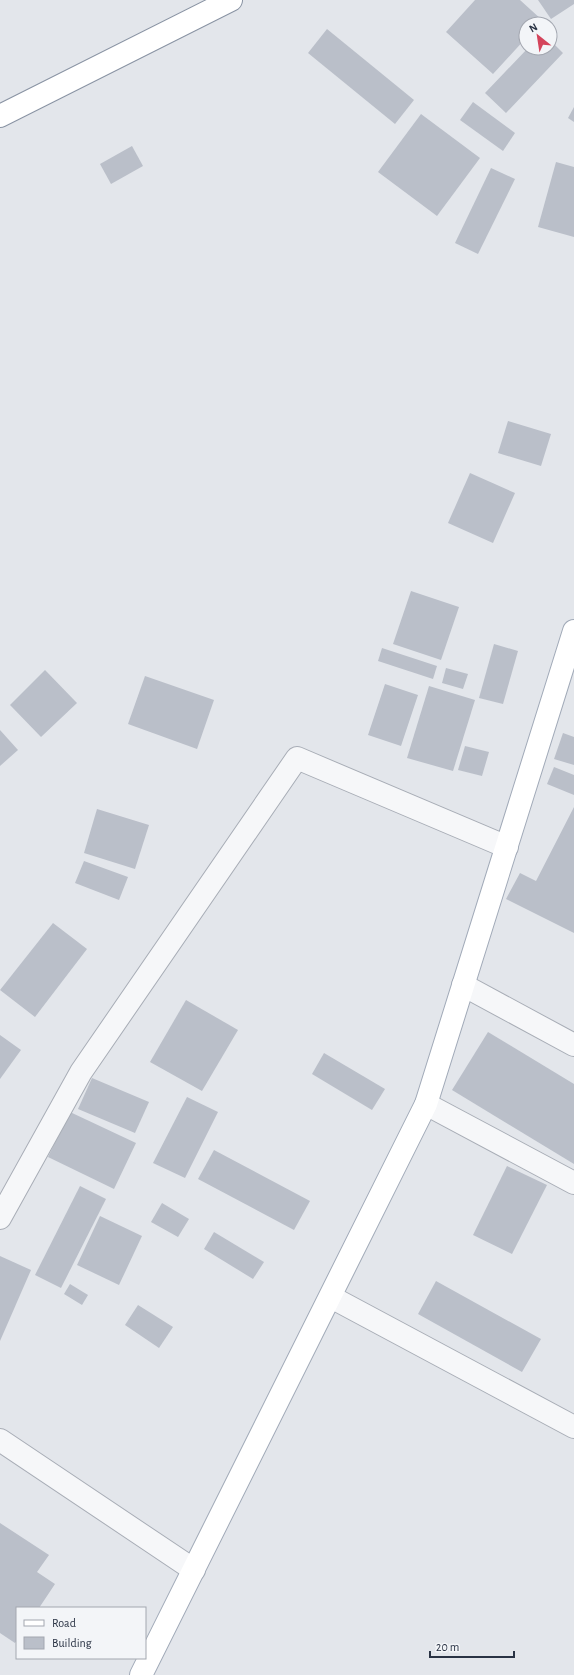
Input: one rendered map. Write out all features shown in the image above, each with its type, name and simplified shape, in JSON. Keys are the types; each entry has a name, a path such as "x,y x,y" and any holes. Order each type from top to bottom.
{"main road":[{"path":"0,116 231,0"},
{"path":"141,1675 426,1104 574,631"}],"street":[{"path":"0,1218 81,1072 297,758 507,846"},
{"path":"463,985 574,1045"},
{"path":"426,1104 574,1183"},
{"path":"331,1297 574,1427"},
{"path":"0,1440 194,1570"}],"building":[{"path":"475,0 520,0 538,16 518,16 518,47 493,74 446,32"},
{"path":"538,0 574,0 574,4 556,16 549,16"},
{"path":"327,29 414,100 395,124 308,53"},
{"path":"558,48 563,53 506,113 485,93 520,56 558,56"},
{"path":"473,102 515,133 503,151 460,120"},
{"path":"574,107 574,122 568,118"},
{"path":"421,114 480,158 437,216 378,172"},
{"path":"132,146 143,166 111,184 100,164"},
{"path":"556,162 574,167 574,237 538,227"},
{"path":"491,168 515,179 478,254 455,243"},
{"path":"508,421 551,434 541,466 498,453"},
{"path":"470,473 515,493 493,543 448,523"},
{"path":"411,591 459,607 441,660 393,644"},
{"path":"494,644 518,651 503,704 479,698"},
{"path":"382,648 437,666 433,679 378,661"},
{"path":"446,668 468,674 463,689 442,683"},
{"path":"45,670 77,703 41,737 10,705"},
{"path":"145,676 214,700 197,749 128,724"},
{"path":"385,684 418,695 401,746 368,735"},
{"path":"429,686 475,700 453,771 407,758"},
{"path":"0,730 18,750 0,766"},
{"path":"563,733 574,737 574,765 554,759"},
{"path":"465,746 489,752 482,776 458,770"},
{"path":"554,767 574,775 574,795 547,784"},
{"path":"574,807 574,933 506,899 520,873 536,881"},
{"path":"97,809 149,825 135,869 84,853"},
{"path":"84,861 128,877 119,900 75,883"},
{"path":"53,923 87,949 35,1017 0,990"},
{"path":"186,1000 238,1030 202,1091 150,1062"},
{"path":"488,1032 574,1084 574,1164 452,1090"},
{"path":"0,1035 21,1050 0,1079"},
{"path":"324,1053 385,1089 372,1110 312,1074"},
{"path":"92,1078 149,1102 135,1133 78,1109"},
{"path":"187,1097 218,1112 185,1178 153,1163"},
{"path":"70,1112 136,1143 114,1189 48,1157"},
{"path":"214,1150 310,1201 294,1230 198,1179"},
{"path":"507,1166 547,1185 512,1254 473,1235"},
{"path":"80,1186 106,1199 61,1288 35,1275"},
{"path":"162,1203 189,1219 178,1237 151,1222"},
{"path":"100,1216 142,1236 119,1285 77,1265"},
{"path":"214,1232 264,1262 253,1279 204,1249"},
{"path":"0,1256 31,1270 0,1341"},
{"path":"436,1281 541,1339 522,1372 418,1314"},
{"path":"70,1284 88,1295 82,1305 64,1294"},
{"path":"138,1305 173,1327 159,1348 125,1325"},
{"path":"0,1523 49,1555 37,1572 55,1584 40,1607 16,1607 15,1643 0,1633"}]}
